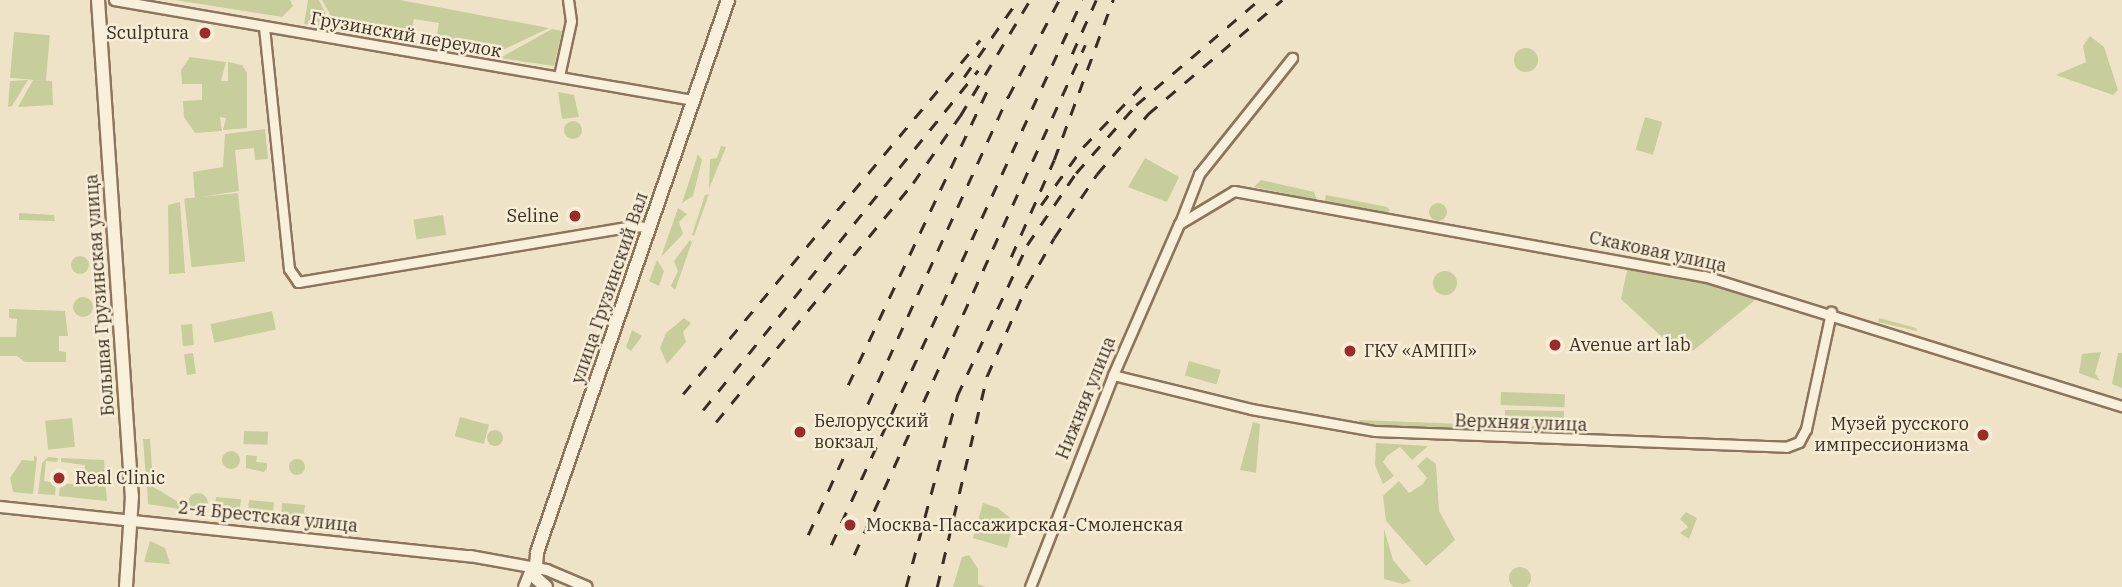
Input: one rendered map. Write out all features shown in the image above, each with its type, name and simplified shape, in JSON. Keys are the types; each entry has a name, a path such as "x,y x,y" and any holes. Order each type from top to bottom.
{"main road":[{"name":"Большая Грузинская улица","path":"97,0 131,519 126,587"},
{"name":"улица Грузинский Вал","path":"532,567 728,0"},
{"path":"532,567 535,577 546,587"}],"street":[{"name":"Грузинский переулок","path":"114,0 693,100"},
{"path":"559,76 571,21 568,0"},
{"path":"264,27 289,270 298,282 634,226 650,227"},
{"name":"Нижняя улица","path":"1030,587 1112,375 1182,223 1199,174 1292,58"},
{"name":"Скаковая улица","path":"1182,223 1214,199 1243,190 1704,276 1831,312 2122,406"},
{"name":"Верхняя улица","path":"1112,375 1251,409 1376,431 1786,447 1799,442 1806,429 1831,312"},
{"name":"2-я Брестская улица","path":"0,507 470,556 532,567 587,587"},
{"name":"улица Грузинский Вал","path":"524,587 532,567"}],"green space":[{"path":"175,0 290,0 293,6 282,17"},
{"path":"308,0 319,0 333,29 304,24"},
{"path":"322,0 400,0 549,28 490,56 435,46 439,23 414,19 409,41 339,30"},
{"path":"552,29 562,31 554,66 500,58"},
{"path":"14,32 50,35 46,81 10,78"},
{"path":"2090,36 2104,47 2118,90 2113,95 2056,75 2086,62 2083,46"},
{"path":"1526,48 1537,55 1538,60 1531,71 1526,72 1515,65 1514,60 1521,49"},
{"path":"190,57 226,62 221,81 228,81 228,62 242,65 247,73 247,128 223,130 226,118 220,117 222,131 195,133 184,117 183,101 202,100 202,84 182,84 181,70"},
{"path":"28,80 12,106 8,107 10,81"},
{"path":"33,80 52,81 53,105 18,107"},
{"path":"558,92 574,95 579,117 562,119"},
{"path":"1645,117 1662,122 1653,155 1636,150"},
{"path":"573,121 579,124 582,130 579,136 573,139 567,136 564,130 567,124"},
{"path":"265,129 268,159 255,160 254,148 235,150 239,191 195,198 193,172 223,167 225,134"},
{"path":"721,146 726,147 709,189 710,159 717,158"},
{"path":"698,154 702,160 693,196 682,203"},
{"path":"1145,158 1179,177 1167,202 1128,187"},
{"path":"1261,180 1314,192 1317,200 1254,187"},
{"path":"238,193 245,262 192,267 184,199"},
{"path":"709,194 694,236 692,235 705,195"},
{"path":"1326,195 1387,207 1390,210 1384,214 1324,204"},
{"path":"180,202 185,273 169,274 168,205"},
{"path":"1438,203 1444,206 1447,212 1444,218 1438,221 1432,218 1429,212 1432,206"},
{"path":"678,208 687,214 679,222 683,234 661,257"},
{"path":"19,213 54,215 55,221 19,220"},
{"path":"443,215 446,235 416,239 413,220"},
{"path":"690,240 692,242 675,290 671,286 678,271 674,261"},
{"path":"80,256 86,259 89,265 86,271 80,274 74,271 71,265 74,259"},
{"path":"657,260 664,271 659,286 649,281"},
{"path":"1628,266 1755,294 1754,301 1694,350 1675,349 1621,299"},
{"path":"1445,271 1454,274 1457,283 1454,292 1445,295 1436,292 1433,283 1436,274"},
{"path":"83,297 90,300 93,307 90,314 83,317 76,314 73,307 76,300"},
{"path":"9,309 65,311 68,336 59,336 59,351 66,352 66,362 25,362 17,356 0,356 0,337 16,337 17,319 9,318"},
{"path":"272,311 276,330 214,343 210,324"},
{"path":"684,318 691,323 683,332 686,342 667,364 660,348 666,333"},
{"path":"1879,318 1916,328 1917,331 1878,322"},
{"path":"192,324 194,345 183,346 181,325"},
{"path":"632,330 642,336 631,351 626,347"},
{"path":"2101,352 2095,373 2100,381 2079,373 2082,354"},
{"path":"193,353 196,374 187,375 184,354"},
{"path":"2118,353 2122,353 2122,388 2112,384"},
{"path":"1189,361 1221,370 1217,385 1185,375"},
{"path":"1501,392 1565,394 1565,407 1501,405"},
{"path":"1505,410 1564,411 1564,423 1505,422"},
{"path":"460,417 489,425 484,444 455,436"},
{"path":"72,418 75,447 48,450 45,421"},
{"path":"1359,420 1490,425 1490,431 1360,425"},
{"path":"1253,422 1260,424 1256,473 1240,470"},
{"path":"1495,425 1567,428 1567,434 1495,431"},
{"path":"495,430 501,432 501,444 495,446 489,444 487,438 489,432"},
{"path":"244,431 268,432 268,445 244,444"},
{"path":"143,439 150,439 153,483 146,479"},
{"path":"1376,443 1428,446 1412,460 1400,447 1387,456 1383,462 1394,476 1383,484 1375,465"},
{"path":"231,451 237,454 240,460 237,466 231,469 225,466 222,460 225,454"},
{"path":"246,455 257,456 256,462 267,463 264,472 246,468"},
{"path":"34,456 37,457 33,494 13,492 10,478 22,460 34,461"},
{"path":"48,457 58,458 57,462 46,461 44,481 56,483 55,495 38,494 42,463"},
{"path":"1427,457 1436,464 1439,511 1455,540 1426,566 1386,521 1383,496 1399,481 1409,493 1423,484 1427,478 1417,466"},
{"path":"61,458 104,460 107,501 59,496 60,483 83,485 85,465 61,462"},
{"path":"297,459 303,461 303,473 297,475 291,473 289,467 291,461"},
{"path":"147,483 180,503 179,509 148,504"},
{"path":"198,493 205,496 208,503 205,510 198,513 191,510 188,503 191,496"},
{"path":"216,497 241,499 240,514 215,512"},
{"path":"249,500 274,502 273,517 248,515"},
{"path":"282,503 305,505 304,513 313,516 312,521 281,518"},
{"path":"983,503 998,508 1014,521 1007,548 973,538"},
{"path":"1686,512 1697,518 1689,539 1680,533 1688,527 1680,519"},
{"path":"1384,529 1393,560 1411,581 1403,584 1384,579"},
{"path":"150,541 165,548 170,564 144,562"},
{"path":"969,555 978,569 978,584 986,587 953,587 962,557"},
{"path":"1520,567 1528,570 1531,578 1528,586 1520,589 1512,586 1509,578 1512,570"}],"railway":[{"path":"964,77 1018,0"},
{"path":"716,422 913,183 960,116 1030,0"},
{"path":"808,535 1008,97 1059,0"},
{"path":"831,545 1082,0"},
{"path":"1072,54 1096,0"},
{"path":"1011,257 1054,160 1113,0"},
{"path":"906,587 957,396 1027,245 1076,173 1136,105 1259,0"},
{"path":"937,587 987,376 1027,285 1054,238 1097,174 1148,114 1282,0"},
{"path":"683,394 980,40"},
{"path":"854,555 1085,45"},
{"path":"703,410 978,71"},
{"path":"848,385 991,83"},
{"path":"1041,205 1083,147 1142,86"}],"place":[{"name":"Sculptura","path":"205,33"},
{"name":"Seline","path":"575,216"},
{"name":"Avenue art lab","path":"1555,345"},
{"name":"ГКУ «АМПП»","path":"1350,351"},
{"name":"Белорусский вокзал","path":"800,432"},
{"name":"Музей русского импрессионизма","path":"1983,435"},
{"name":"Real Clinic","path":"59,478"},
{"name":"Москва-Пассажирская-Смоленская","path":"850,525"}]}
